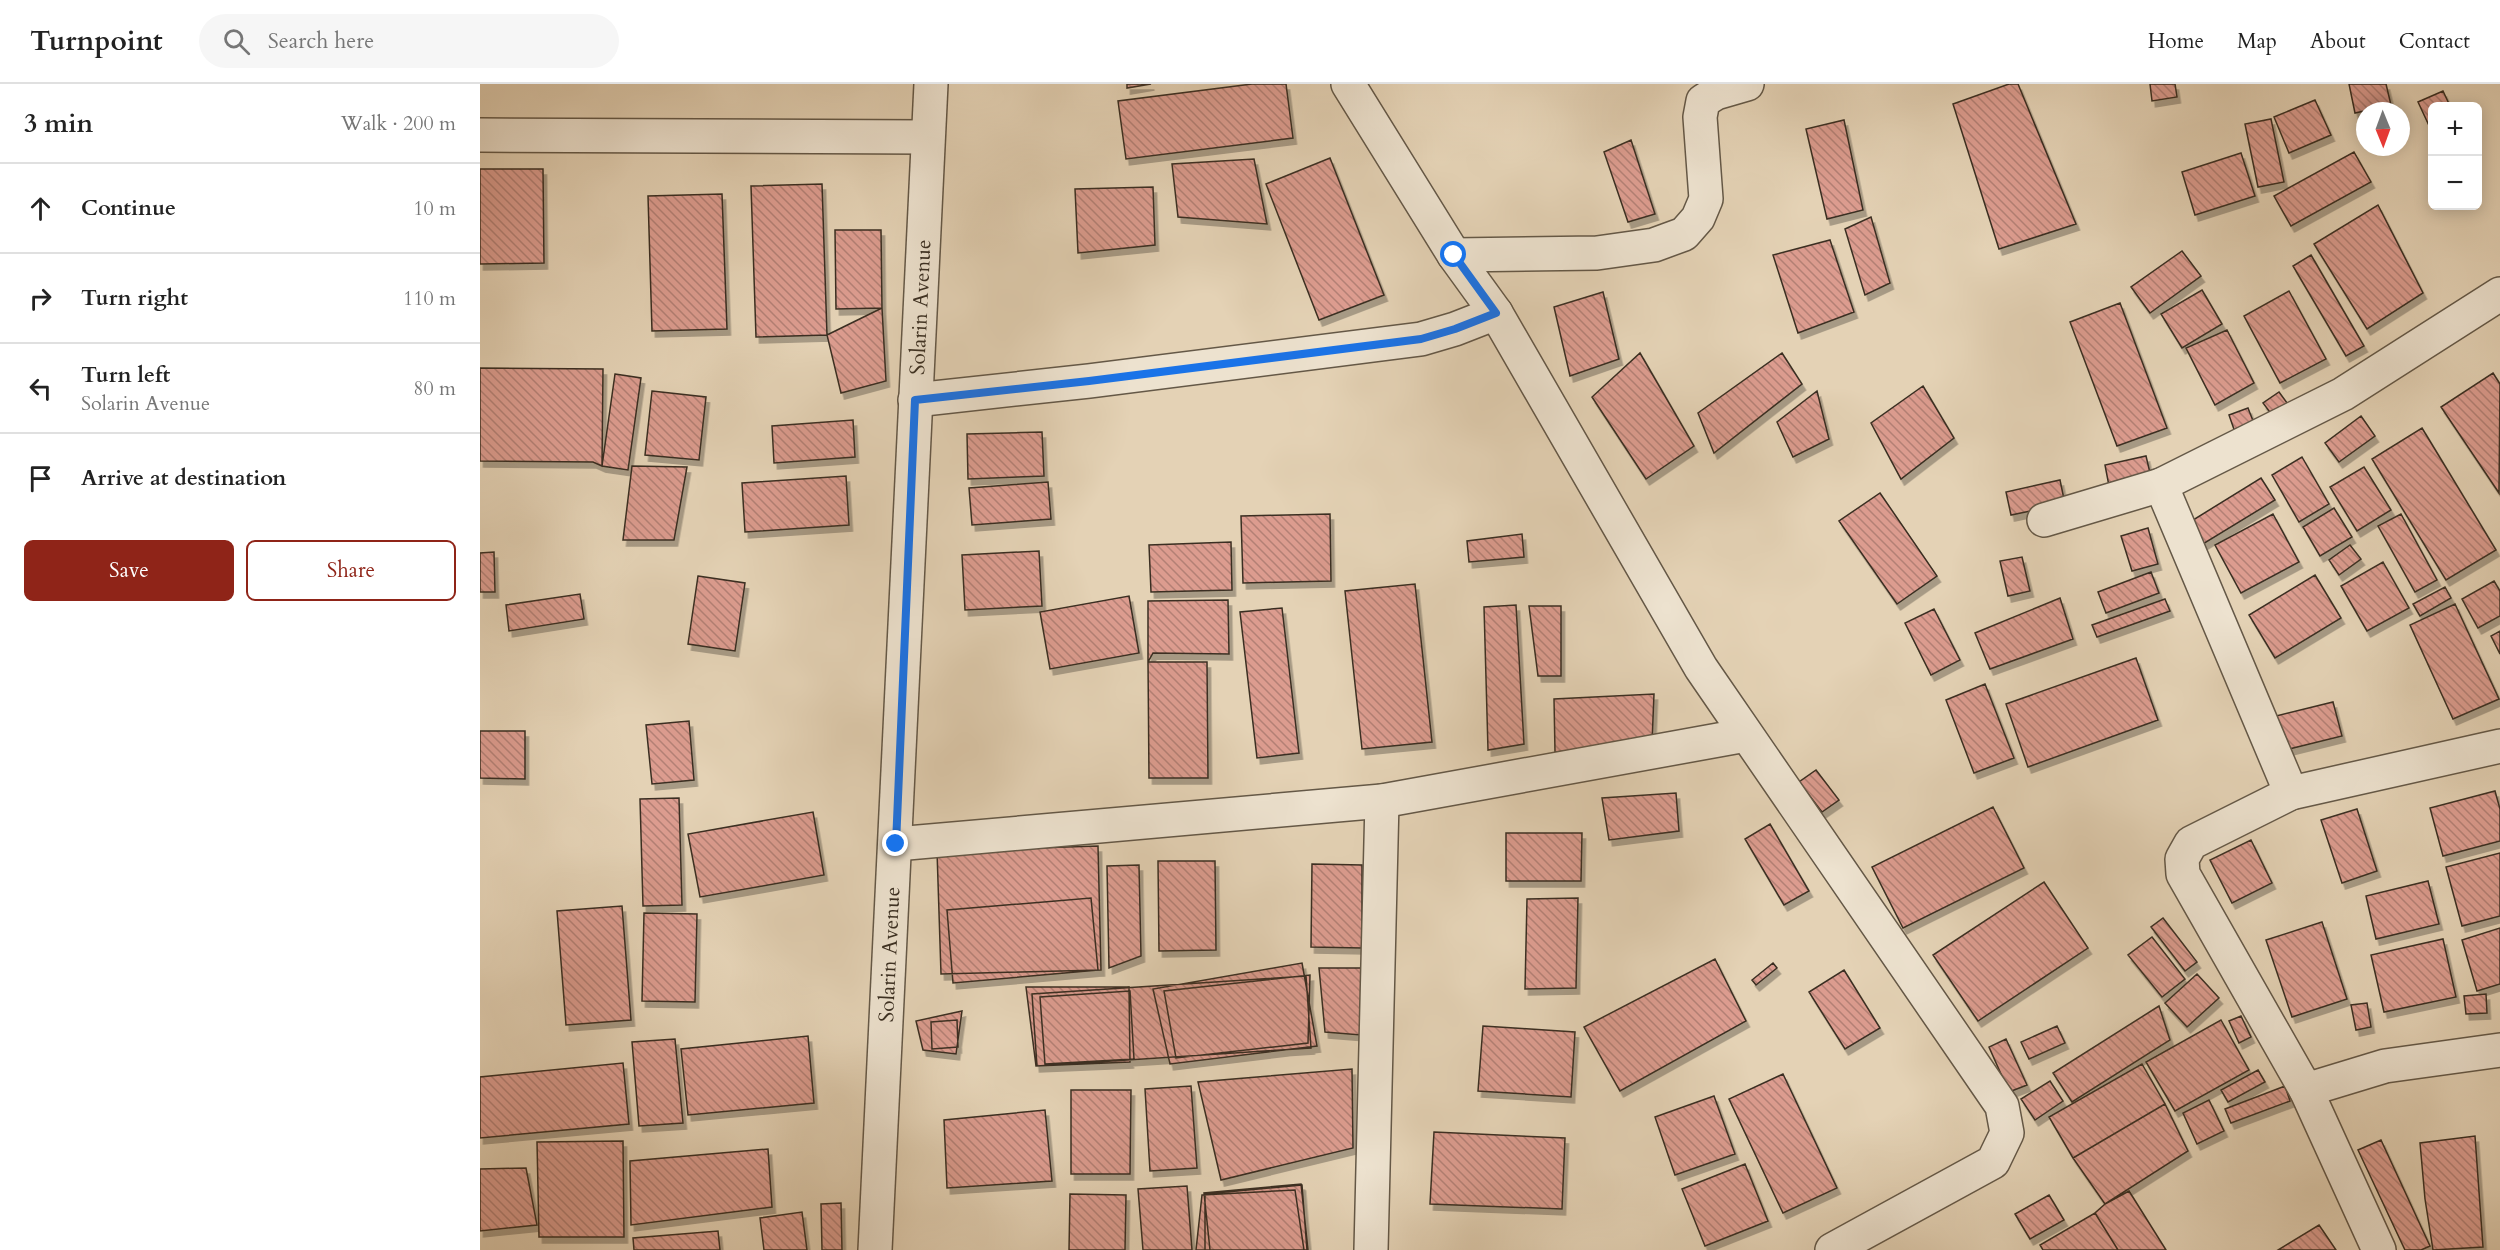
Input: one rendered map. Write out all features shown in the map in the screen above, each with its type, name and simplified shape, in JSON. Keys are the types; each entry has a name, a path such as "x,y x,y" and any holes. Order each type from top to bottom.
{"street":[{"name":"Solarin Avenue","path":"875,1250 896,844 927,137 932,84"},
{"path":"1348,84 1454,255 1496,313 1701,668 2002,1106 2007,1133 1993,1162 1832,1250"},
{"path":"1454,255 1597,253 1654,245 1684,234 1698,218 1706,199 1700,117 1703,100 1716,93 1746,84"},
{"path":"480,135 927,137"},
{"path":"2044,520 2161,485 2343,394 2500,294"},
{"path":"915,400 1089,381 1421,339 1496,313"},
{"path":"2161,485 2291,793"},
{"path":"896,844 1382,801 1746,735"},
{"path":"2379,1250 2306,1090 2183,874 2182,858 2191,843 2291,793 2500,746"},
{"path":"1371,1250 1382,801"},
{"path":"2306,1090 2385,1066 2500,1050"}],"building":[{"path":"1127,84 1151,84 1127,88"},
{"path":"1252,84 1286,84 1293,138 1126,159 1118,101"},
{"path":"2009,84 2018,84 2076,224 1999,249 1953,104"},
{"path":"2150,84 2175,84 2177,97 2152,101"},
{"path":"2349,84 2386,84 2390,102 2356,102 2355,113"},
{"path":"2443,91 2448,102 2428,102 2428,123 2418,102"},
{"path":"2315,100 2331,135 2289,153 2274,117"},
{"path":"2271,119 2284,182 2258,187 2245,124"},
{"path":"1844,120 1863,210 1827,219 1806,129"},
{"path":"1631,140 1655,214 1628,222 1604,152"},
{"path":"2354,152 2371,182 2291,226 2274,196"},
{"path":"2241,153 2255,196 2195,215 2182,172"},
{"path":"1330,158 1384,295 1319,320 1266,184"},
{"path":"1254,159 1267,224 1178,217 1172,164"},
{"path":"480,169 543,169 544,263 480,264"},
{"path":"822,184 827,335 756,337 751,186"},
{"path":"1153,187 1155,245 1078,253 1075,189"},
{"path":"722,194 727,329 652,331 648,196"},
{"path":"2378,205 2423,293 2367,329 2314,244"},
{"path":"1871,217 1890,283 1865,295 1845,229"},
{"path":"835,230 881,230 882,308 836,309"},
{"path":"1830,240 1854,312 1798,333 1773,255"},
{"path":"2182,251 2201,276 2150,313 2131,287"},
{"path":"2311,255 2364,346 2346,356 2293,266"},
{"path":"2202,290 2222,324 2182,348 2161,314"},
{"path":"2289,291 2326,359 2280,383 2244,316"},
{"path":"1603,292 1619,359 1570,376 1554,307"},
{"path":"2120,303 2167,428 2117,446 2070,322"},
{"path":"882,308 886,381 841,393 827,335"},
{"path":"2227,330 2254,383 2215,405 2186,348"},
{"path":"1640,353 1694,446 1646,479 1592,397"},
{"path":"1782,353 1802,384 1714,453 1698,413"},
{"path":"480,368 603,369 602,466 593,462 480,461"},
{"path":"2493,373 2500,384 2499,493 2441,407"},
{"path":"615,374 641,378 628,470 602,466"},
{"path":"1923,386 1954,438 1901,479 1871,423"},
{"path":"652,391 706,397 699,460 645,455"},
{"path":"1817,391 1829,439 1793,457 1777,422"},
{"path":"2279,392 2293,411 2278,423 2263,403"},
{"path":"2248,408 2257,431 2237,438 2229,415"},
{"path":"2361,416 2375,436 2339,462 2325,443"},
{"path":"853,420 855,457 774,463 772,426"},
{"path":"2422,428 2496,550 2446,580 2372,459"},
{"path":"1042,432 1044,476 968,479 967,434"},
{"path":"2146,456 2151,477 2109,486 2105,465"},
{"path":"2302,457 2329,504 2299,522 2272,475"},
{"path":"632,466 687,467 674,540 623,540"},
{"path":"2364,467 2391,510 2357,531 2330,487"},
{"path":"846,476 849,525 745,532 742,483"},
{"path":"2261,478 2275,500 2198,547 2185,525"},
{"path":"2060,480 2065,504 2011,515 2006,492"},
{"path":"1048,482 1051,519 972,525 969,488"},
{"path":"1880,493 1937,576 1897,604 1839,521"},
{"path":"2334,508 2352,537 2320,556 2303,527"},
{"path":"1330,514 1331,581 1243,583 1241,516"},
{"path":"2273,514 2299,562 2241,593 2215,545"},
{"path":"2401,514 2437,580 2415,592 2378,526"},
{"path":"2148,528 2158,564 2132,571 2121,536"},
{"path":"1522,534 1524,557 1469,562 1467,541"},
{"path":"1231,542 1232,590 1151,592 1149,545"},
{"path":"2350,545 2361,559 2339,575 2329,560"},
{"path":"1039,551 1042,606 965,610 962,555"},
{"path":"494,552 495,592 480,592 480,553"},
{"path":"2022,557 2030,591 2008,596 2000,561"},
{"path":"2383,562 2409,608 2367,631 2341,586"},
{"path":"2151,572 2159,593 2106,613 2098,592"},
{"path":"2315,575 2341,618 2275,658 2249,615"},
{"path":"698,576 745,583 735,651 688,644"},
{"path":"2494,581 2500,591 2500,616 2478,628 2462,599"},
{"path":"1415,584 1432,742 1362,749 1345,591"},
{"path":"2445,587 2451,598 2420,616 2413,604"},
{"path":"580,594 584,619 509,631 506,605"},
{"path":"1129,596 1139,653 1050,669 1040,612"},
{"path":"2060,598 2073,639 1990,669 1975,633"},
{"path":"2165,599 2170,611 2097,637 2092,625"},
{"path":"1228,600 1229,654 1153,653 1148,662 1148,601"},
{"path":"2455,604 2499,699 2453,719 2410,625"},
{"path":"1516,605 1524,744 1488,750 1484,607"},
{"path":"1529,606 1561,606 1561,676 1538,676"},
{"path":"1282,608 1299,753 1257,758 1240,612"},
{"path":"1934,609 1960,660 1931,675 1905,623"},
{"path":"2500,631 2500,654 2491,636"},
{"path":"2136,658 2158,720 2028,767 2006,704"},
{"path":"1148,662 1207,662 1208,778 1149,778"},
{"path":"1985,684 2014,758 1974,773 1946,700"},
{"path":"1654,694 1652,743 1555,752 1554,699"},
{"path":"2333,702 2342,736 2285,750 2276,716"},
{"path":"689,721 694,780 652,784 646,725"},
{"path":"480,731 525,731 525,779 480,778"},
{"path":"1816,770 1839,800 1822,812 1799,782"},
{"path":"2495,791 2500,809 2500,841 2443,856 2430,808"},
{"path":"1676,793 1679,831 1609,840 1602,798"},
{"path":"679,798 682,905 643,906 640,799"},
{"path":"1993,807 2024,868 1903,928 1872,867"},
{"path":"2357,809 2377,871 2342,883 2321,820"},
{"path":"813,812 824,875 700,897 688,834"},
{"path":"1770,824 1809,891 1784,905 1745,839"},
{"path":"1506,833 1582,833 1581,881 1506,881"},
{"path":"2251,840 2272,883 2232,903 2210,860"},
{"path":"1098,846 1101,970 941,974 937,851"},
{"path":"2500,853 2500,916 2462,926 2446,867"},
{"path":"1158,861 1215,861 1216,950 1159,951"},
{"path":"1312,864 1362,865 1362,948 1311,947"},
{"path":"1139,865 1141,956 1109,968 1107,866"},
{"path":"2428,881 2439,924 2376,939 2366,896"},
{"path":"2044,882 2088,948 1978,1021 1933,955"},
{"path":"1091,898 1098,970 953,983 947,910"},
{"path":"1578,898 1576,988 1525,989 1527,899"},
{"path":"622,906 631,1020 566,1025 557,911"},
{"path":"644,913 697,914 695,1002 642,1001"},
{"path":"2163,918 2197,962 2185,971 2151,927"},
{"path":"2322,922 2347,999 2292,1017 2266,940"},
{"path":"2500,928 2500,984 2477,991 2462,940"},
{"path":"2152,937 2185,979 2162,997 2128,955"},
{"path":"2443,939 2456,997 2384,1012 2371,955"},
{"path":"1715,959 1746,1021 1620,1091 1584,1027"},
{"path":"1302,963 1317,1046 1170,1064 1153,989"},
{"path":"1773,963 1777,968 1756,985 1752,980"},
{"path":"1319,968 1361,968 1361,1035 1325,1032"},
{"path":"1844,970 1880,1028 1845,1049 1809,992"},
{"path":"2197,974 2219,998 2187,1027 2165,1003"},
{"path":"1310,975 1308,1043 1176,1058 1164,991"},
{"path":"1306,976 1311,1048 1037,1066 1032,994"},
{"path":"1026,987 1129,987 1130,1062 1036,1066"},
{"path":"1130,991 1134,1059 1045,1064 1040,997"},
{"path":"2486,994 2487,1013 2466,1014 2464,996"},
{"path":"2367,1003 2371,1027 2356,1030 2351,1005"},
{"path":"2159,1006 2170,1040 2072,1102 2053,1073"},
{"path":"962,1011 956,1054 923,1050 916,1021"},
{"path":"2241,1016 2251,1037 2239,1043 2229,1021"},
{"path":"957,1020 958,1047 932,1049 931,1022"},
{"path":"2221,1020 2249,1070 2175,1111 2146,1062"},
{"path":"1483,1026 1575,1032 1571,1097 1478,1091"},
{"path":"2057,1026 2065,1043 2029,1059 2021,1042"},
{"path":"808,1036 814,1103 688,1115 681,1049"},
{"path":"675,1039 683,1123 639,1126 632,1042"},
{"path":"2006,1039 2027,1085 2009,1092 1989,1047"},
{"path":"623,1063 629,1124 480,1138 480,1077"},
{"path":"2142,1064 2165,1104 2073,1158 2049,1117"},
{"path":"1352,1069 1353,1148 1221,1180 1198,1082"},
{"path":"2258,1070 2265,1082 2228,1102 2221,1090"},
{"path":"1783,1074 1837,1188 1783,1213 1729,1099"},
{"path":"2050,1081 2063,1101 2035,1120 2021,1099"},
{"path":"1191,1086 1197,1168 1150,1171 1145,1089"},
{"path":"2285,1086 2290,1101 2231,1123 2225,1109"},
{"path":"1071,1090 1131,1090 1130,1174 1071,1174"},
{"path":"1714,1096 1735,1154 1675,1175 1655,1117"},
{"path":"2209,1100 2224,1131 2197,1144 2183,1113"},
{"path":"2165,1104 2188,1151 2105,1204 2073,1158"},
{"path":"1045,1110 1052,1181 947,1188 944,1120"},
{"path":"1434,1132 1565,1138 1562,1209 1430,1204"},
{"path":"2475,1136 2483,1247 2433,1250 2420,1143"},
{"path":"2381,1140 2430,1246 2421,1250 2405,1250 2358,1150"},
{"path":"623,1141 624,1237 539,1237 537,1142"},
{"path":"768,1149 772,1207 631,1225 630,1161"},
{"path":"1745,1164 1768,1221 1705,1246 1682,1189"},
{"path":"526,1168 537,1225 480,1231 480,1169"},
{"path":"1301,1184 1308,1250 1210,1250 1204,1193"},
{"path":"1302,1185 1307,1250 1205,1250 1205,1194"},
{"path":"1187,1186 1192,1250 1143,1250 1138,1189"},
{"path":"1295,1190 1304,1250 1196,1250 1202,1195"},
{"path":"2129,1191 2166,1250 2118,1250 2095,1213 2105,1204"},
{"path":"1070,1194 1126,1195 1125,1250 1069,1250"},
{"path":"2049,1195 2064,1220 2030,1239 2015,1214"},
{"path":"841,1203 842,1250 822,1250 821,1204"},
{"path":"802,1212 807,1250 764,1250 760,1218"},
{"path":"2095,1213 2118,1250 2043,1250 2040,1245"},
{"path":"2319,1225 2336,1250 2278,1250"},
{"path":"718,1231 720,1250 634,1250 633,1238"}],"route":[{"path":"896,844 915,400 1089,381 1421,339 1496,313 1454,255"}]}
